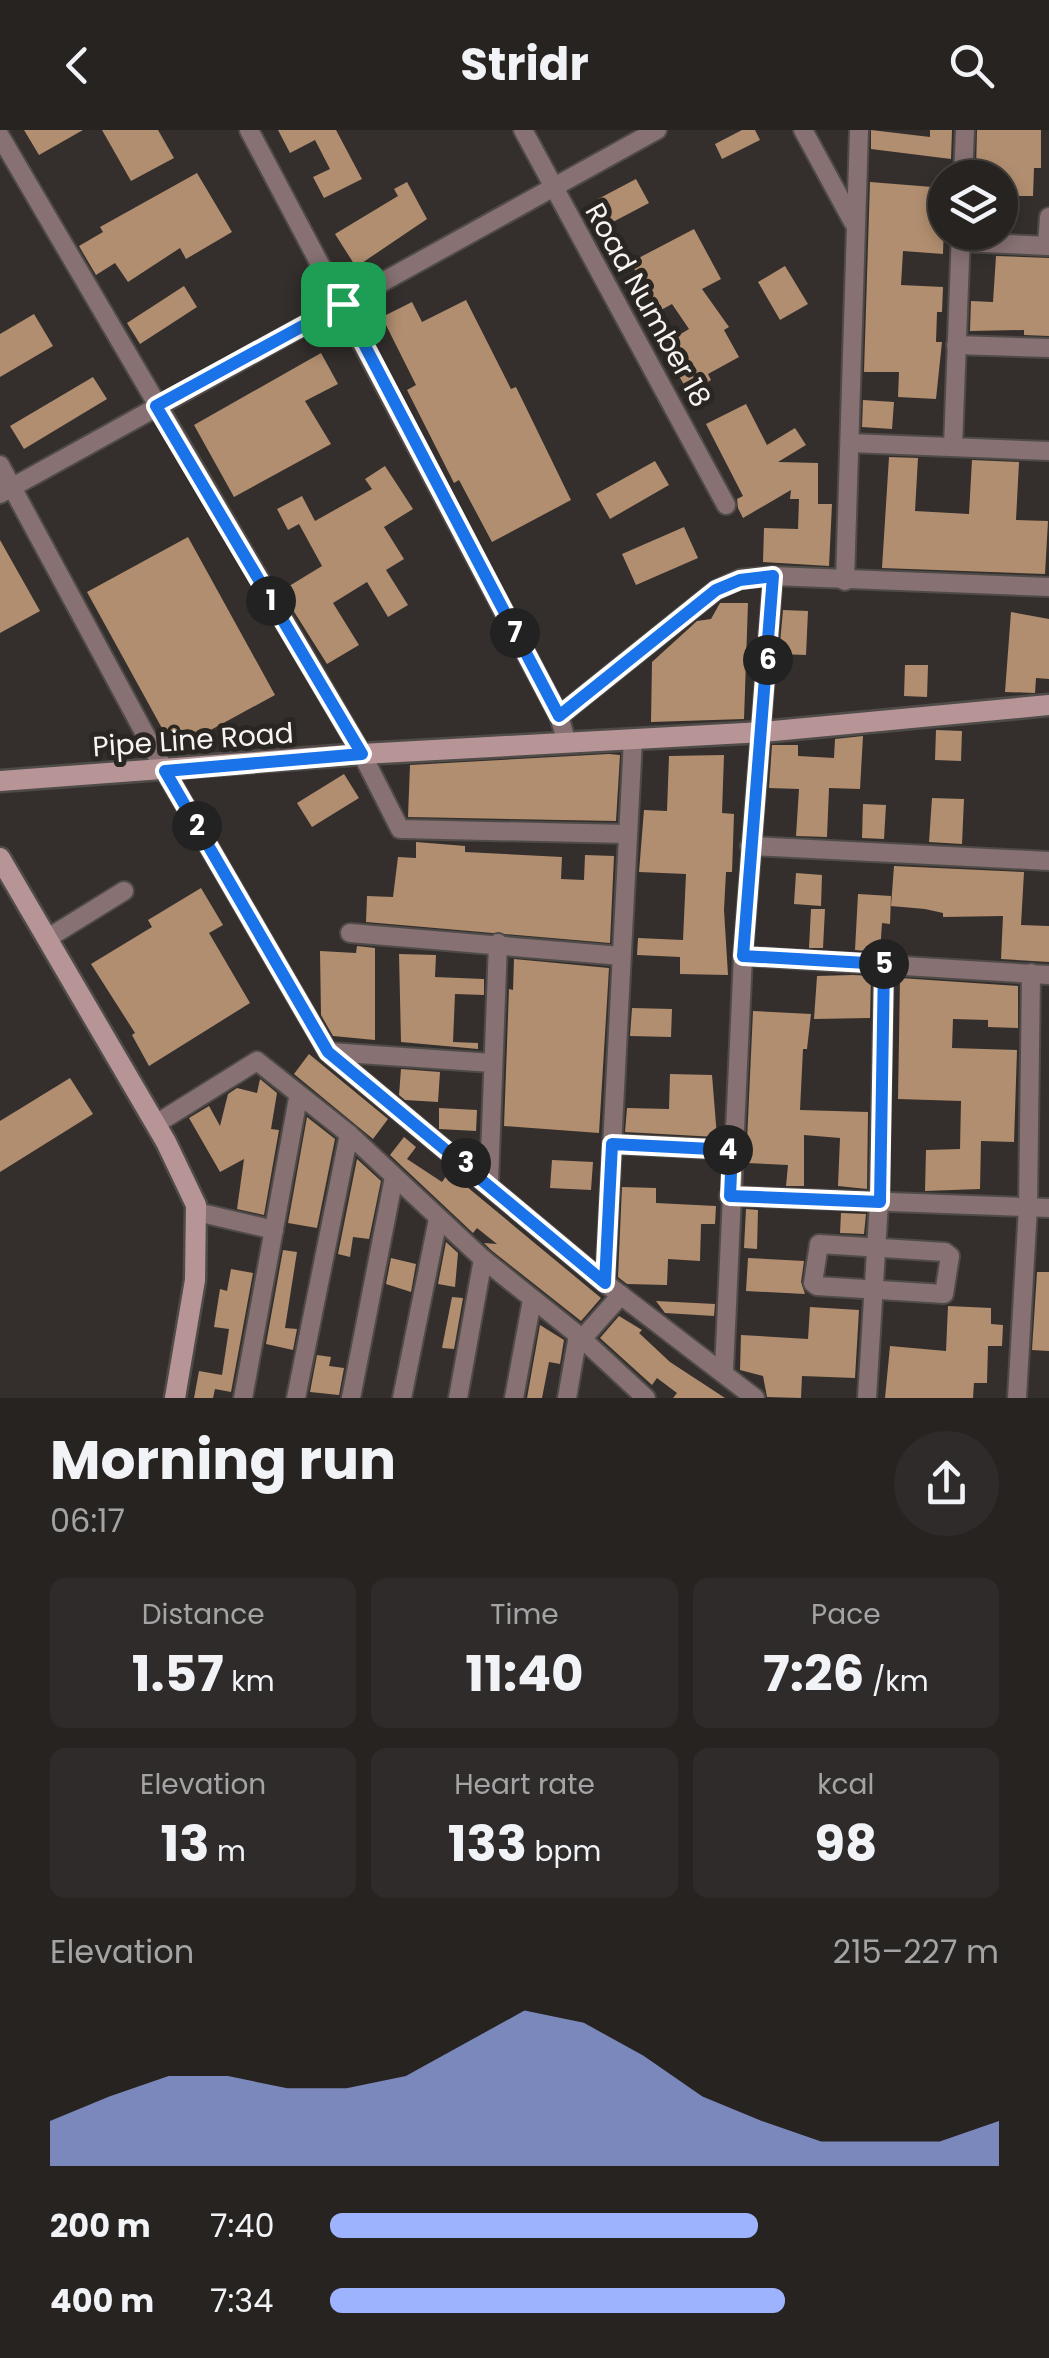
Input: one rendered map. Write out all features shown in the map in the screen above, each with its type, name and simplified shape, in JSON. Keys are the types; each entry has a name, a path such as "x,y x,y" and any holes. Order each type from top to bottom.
{"street":[{"path":"250,130 559,716 568,743"},
{"name":"Road Number 18","path":"523,130 726,505"},
{"path":"6,490 657,130"},
{"path":"802,130 853,222"},
{"path":"846,581 853,222 859,130"},
{"path":"963,160 964,130"},
{"path":"0,136 362,754 400,829 628,834"},
{"path":"1018,243 1048,246 1049,217"},
{"path":"953,448 960,250"},
{"path":"956,344 1049,348"},
{"path":"850,443 1049,451"},
{"path":"0,465 6,490 328,1052 613,1289 724,1370 755,1398"},
{"path":"559,716 716,590 740,580 773,576 1049,586"},
{"path":"724,1370 743,956 773,576"},
{"name":"Pipe Line Road","path":"0,781 362,754 763,732 1049,705"},
{"path":"568,1398 580,1337 613,1289 612,1144 633,739"},
{"path":"750,846 1049,861"},
{"path":"0,858 156,1124 197,1212 194,1280 175,1398"},
{"path":"48,938 124,891"},
{"path":"350,933 621,956"},
{"path":"489,1182 498,943"},
{"path":"743,956 1040,974 1016,1398"},
{"path":"867,1398 880,1202 884,964"},
{"path":"328,1052 493,1063"},
{"path":"156,1124 258,1062 298,1098 349,1134 482,1259 580,1337 627,1390 646,1398"},
{"path":"242,1398 298,1098"},
{"path":"296,1398 349,1134"},
{"path":"612,1144 732,1150"},
{"path":"350,1398 394,1177"},
{"path":"730,1196 1049,1208"},
{"path":"197,1212 274,1230"},
{"path":"402,1398 438,1219"},
{"path":"819,1244 876,1248 950,1256 944,1294 813,1283 819,1244"},
{"path":"458,1398 482,1259"},
{"path":"514,1398 532,1300"}],"building":[{"path":"24,130 83,130 39,155"},
{"path":"102,130 158,130 174,158 131,181"},
{"path":"278,130 336,130 362,179 324,198 313,177 330,169 315,140 290,153"},
{"path":"742,130 755,130 760,140 722,159 715,144"},
{"path":"871,130 930,137 930,130 952,130 951,159 871,149"},
{"path":"977,130 1041,130 1041,168 1034,168 1033,196 1018,196 1018,160 976,160"},
{"path":"197,173 232,232 186,259 180,248 128,282 115,263 96,275 79,246 103,232 100,227"},
{"path":"636,179 649,203 611,223 598,199"},
{"path":"407,182 427,219 356,267 335,234 398,196 394,189"},
{"path":"870,182 928,187 928,250 943,250 943,254 903,251 901,285 943,287 942,312 937,312 936,342 942,342 936,399 898,397 899,372 864,372"},
{"path":"694,229 721,279 702,289 729,327 724,330 739,357 708,374 711,380 689,393 661,346 689,329 672,304 652,315 648,308 640,312 628,288 640,281 631,262"},
{"path":"996,256 1049,258 1049,336 1024,335 1024,330 970,331 971,301 993,302"},
{"path":"785,266 808,304 780,320 758,282"},
{"path":"184,286 197,307 140,344 127,323"},
{"path":"466,300 511,389 516,387 571,500 492,542 459,480 454,483 407,390 416,385 382,317 412,302 422,322"},
{"path":"34,314 53,346 0,377 0,334"},
{"path":"321,353 338,384 305,401 331,444 234,497 194,425"},
{"path":"93,377 107,399 24,449 10,426"},
{"path":"863,400 894,402 892,429 862,427"},
{"path":"746,404 767,445 795,428 806,445 778,462 818,463 818,504 832,504 829,566 763,562 764,528 798,529 799,499 790,499 791,490 743,518 737,499 743,496 706,424"},
{"path":"889,457 918,458 915,511 969,514 972,460 1019,462 1016,520 1048,521 1045,574 882,568"},
{"path":"655,461 669,485 610,519 596,494"},
{"path":"385,466 413,509 384,527 404,559 386,570 408,605 388,617 367,582 333,603 359,645 327,664 281,591 322,566 299,524 288,530 277,509 302,496 315,521 372,489 365,479"},
{"path":"684,527 698,558 636,585 622,554"},
{"path":"188,537 275,695 174,750 87,592"},
{"path":"0,540 40,611 0,633"},
{"path":"720,603 748,603 744,719 651,722 652,662 697,621 711,619"},
{"path":"783,610 808,611 806,655 779,654"},
{"path":"1011,612 1049,619 1049,679 1036,678 1035,693 1005,692"},
{"path":"905,665 928,665 927,697 904,696"},
{"path":"936,730 962,731 961,761 935,760"},
{"path":"863,736 860,789 829,788 827,837 796,836 799,789 769,788 772,745 798,745 798,756 834,758 835,739"},
{"path":"620,755 616,821 408,817 410,765"},
{"path":"724,755 722,813 734,814 732,872 726,872 724,910 728,975 680,974 680,957 637,955 638,938 683,940 686,874 639,872 644,810 667,811 669,756"},
{"path":"344,774 359,798 312,827 297,803"},
{"path":"932,798 964,799 962,844 929,842"},
{"path":"863,804 886,805 884,839 862,838"},
{"path":"416,842 465,846 465,852 562,857 561,879 584,880 585,855 614,856 610,943 366,922 367,896 393,897 398,857 416,858"},
{"path":"894,866 1024,872 1021,925 1049,926 1049,962 1001,959 1003,916 943,917 943,913 925,909 891,906"},
{"path":"796,873 822,875 821,906 794,904"},
{"path":"201,888 223,925 209,933 250,1003 149,1066 132,1035 135,1033 91,964 152,927 148,920"},
{"path":"858,894 891,896 890,924 882,923 880,952 855,950"},
{"path":"811,909 825,909 823,948 809,948"},
{"path":"357,946 375,948 375,1040 333,1036 321,1015 320,951 356,953"},
{"path":"399,954 436,955 435,977 484,979 484,995 455,994 453,1042 478,1043 478,1049 401,1042"},
{"path":"514,959 609,968 599,1133 504,1126 509,989 513,990"},
{"path":"817,976 871,976 870,1018 814,1019"},
{"path":"900,978 1018,986 1018,1028 988,1027 988,1020 953,1019 952,1048 1017,1050 1014,1142 981,1141 980,1189 925,1191 926,1150 960,1149 961,1101 898,1099"},
{"path":"632,1008 672,1009 671,1037 630,1036"},
{"path":"753,1011 811,1014 807,1049 803,1049 800,1110 868,1112 867,1189 838,1186 840,1138 804,1135 804,1186 786,1186 788,1165 746,1163"},
{"path":"309,1054 388,1119 373,1139 294,1074"},
{"path":"401,1069 440,1072 438,1102 405,1100 399,1095"},
{"path":"670,1074 712,1075 717,1137 625,1132 627,1108 669,1109"},
{"path":"70,1078 93,1114 0,1172 0,1121"},
{"path":"260,1079 277,1093 271,1129 279,1130 264,1215 237,1209 244,1159 220,1172 189,1118 209,1106 220,1126 228,1094 237,1088 257,1093"},
{"path":"439,1108 477,1110 476,1131 439,1129"},
{"path":"307,1117 335,1139 317,1228 288,1223"},
{"path":"404,1137 416,1147 407,1159 442,1182 449,1172 601,1298 581,1321 491,1250 484,1243 497,1244 477,1228 473,1233 390,1155"},
{"path":"357,1159 381,1181 369,1239 353,1237 350,1257 338,1254"},
{"path":"552,1160 593,1162 591,1190 550,1188"},
{"path":"622,1187 656,1188 656,1203 716,1206 715,1224 701,1224 700,1261 668,1259 667,1285 627,1284 618,1277"},
{"path":"746,1209 758,1210 757,1249 744,1248"},
{"path":"841,1213 866,1214 864,1234 840,1233"},
{"path":"446,1242 458,1253 455,1287 438,1284"},
{"path":"283,1250 297,1252 285,1328 297,1329 293,1350 266,1344"},
{"path":"391,1258 416,1264 411,1292 386,1284"},
{"path":"748,1258 804,1261 801,1282 805,1294 746,1291"},
{"path":"231,1269 253,1273 231,1392 215,1389 213,1398 194,1398 199,1371 222,1375 229,1329 214,1327 220,1289 227,1291"},
{"path":"1037,1272 1049,1272 1049,1351 1032,1350"},
{"path":"452,1297 463,1298 454,1349 442,1348"},
{"path":"656,1301 715,1304 714,1316 665,1313"},
{"path":"948,1306 991,1308 991,1324 1003,1325 1002,1346 988,1346 987,1383 974,1383 973,1398 885,1398 890,1346 946,1351"},
{"path":"810,1307 859,1310 855,1378 802,1376 801,1398 767,1397 763,1376 740,1370 741,1335 808,1339"},
{"path":"619,1316 642,1330 639,1333 670,1362 725,1398 673,1398 677,1393 657,1378 652,1385 600,1338"},
{"path":"540,1325 564,1340 560,1364 549,1362 542,1398 527,1398"},
{"path":"317,1355 331,1357 329,1366 344,1368 339,1395 310,1392"}],"route":[{"path":"343,304 559,716 716,590 740,580 773,576 743,956 884,964 880,1202 730,1196 732,1150 612,1144 605,1283 489,1182 328,1052 165,771 362,754 156,406 343,304"}]}
